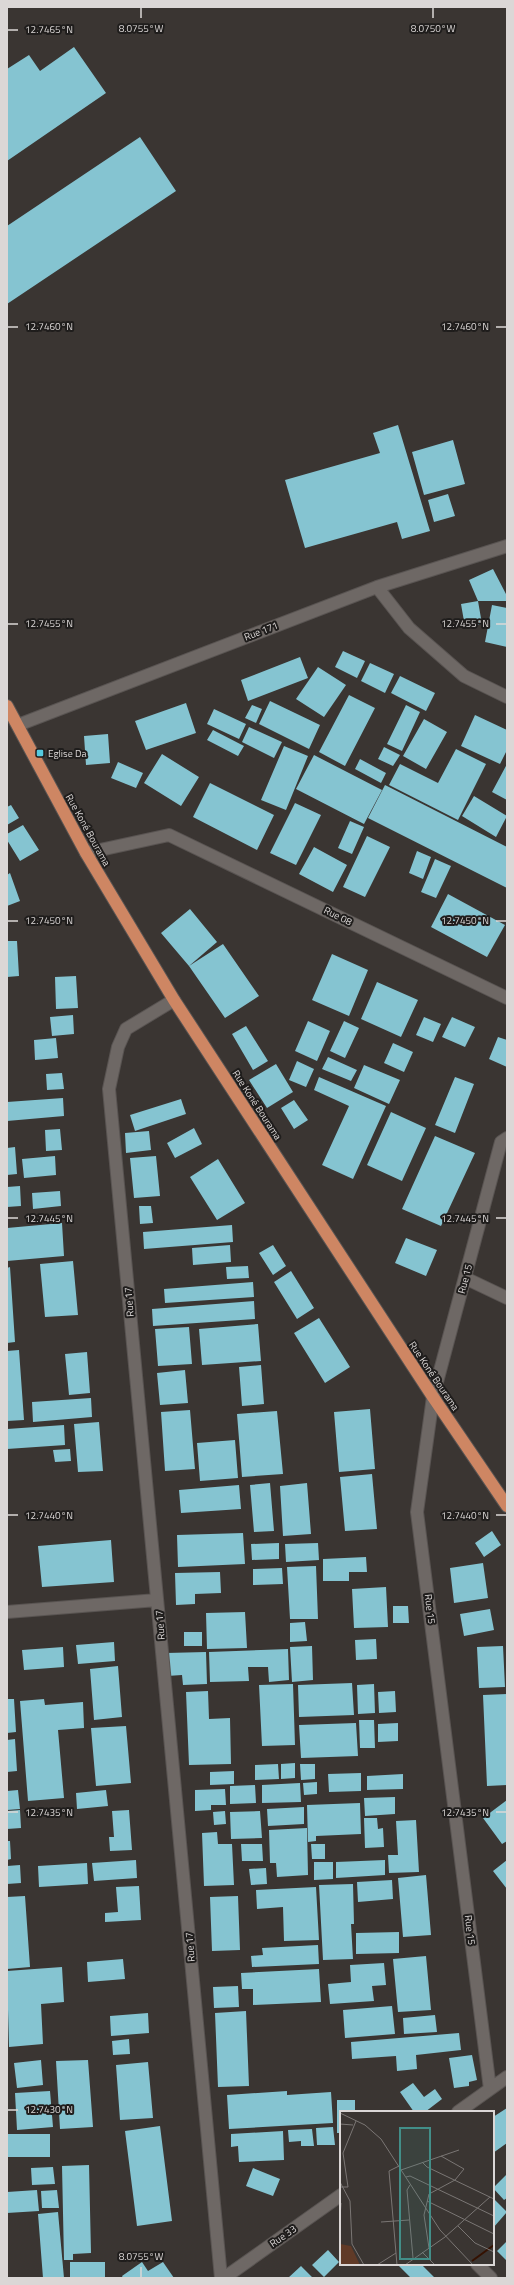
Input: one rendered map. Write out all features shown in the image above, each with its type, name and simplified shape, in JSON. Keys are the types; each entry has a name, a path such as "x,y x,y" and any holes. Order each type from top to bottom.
{"highway":[{"name":"Rue Koné Bourama","path":"7,706 86,853 174,1000 433,1397 507,1506"}],"street":[{"name":"Rue 171","path":"18,725 377,587 507,546"},
{"path":"377,587 409,628 464,676 507,697"},
{"name":"Rue 08","path":"86,853 170,835 507,998"},
{"name":"Rue 17","path":"174,1000 126,1029 118,1047 109,1089 221,2278"},
{"name":"Rue 15","path":"490,2089 417,1512 433,1397 501,1142 507,1138"},
{"path":"465,1278 507,1298"},
{"path":"7,1612 157,1600"},
{"path":"459,2111 507,2077"},
{"name":"Rue 33","path":"224,2278 340,2196"},
{"path":"478,2265 491,2278"}],"building":[{"path":"74,47 106,93 7,161 7,69 29,55 40,71"},
{"path":"140,137 176,191 7,304 7,226"},
{"path":"398,425 430,531 402,539 397,522 305,548 285,480 380,453 373,433"},
{"path":"453,440 465,484 424,495 412,452"},
{"path":"448,494 455,516 434,522 428,500"},
{"path":"493,569 507,596 507,601 478,601 469,580"},
{"path":"478,601 482,624 465,627 461,604"},
{"path":"492,605 507,608 507,647 485,642"},
{"path":"343,651 365,661 357,678 335,667"},
{"path":"300,657 308,678 248,701 241,680"},
{"path":"370,663 394,674 385,693 361,681"},
{"path":"318,667 346,685 324,717 296,699"},
{"path":"400,676 435,693 426,711 391,693"},
{"path":"349,695 375,708 345,766 319,752"},
{"path":"270,701 320,725 309,749 259,724"},
{"path":"186,703 196,733 146,750 135,721"},
{"path":"252,705 262,709 256,723 245,718"},
{"path":"406,705 420,712 402,751 387,744"},
{"path":"214,709 246,724 239,739 207,724"},
{"path":"475,715 507,730 507,750 500,764 461,746"},
{"path":"424,719 447,732 426,769 403,756"},
{"path":"249,727 282,742 274,758 242,742"},
{"path":"213,730 244,746 238,756 207,740"},
{"path":"108,734 110,763 86,765 84,736"},
{"path":"284,746 308,756 286,810 261,800"},
{"path":"384,747 400,755 393,766 378,759"},
{"path":"456,749 486,764 458,820 389,785 400,764 438,783"},
{"path":"162,754 199,777 181,806 144,783"},
{"path":"314,755 382,790 364,824 296,789"},
{"path":"360,759 386,773 381,783 355,769"},
{"path":"118,762 143,773 136,788 111,778"},
{"path":"507,764 507,800 492,792"},
{"path":"210,783 274,815 257,850 193,817"},
{"path":"385,785 507,847 507,888 368,818"},
{"path":"474,796 507,816 496,837 462,816"},
{"path":"295,803 321,815 296,865 270,853"},
{"path":"11,805 19,818 7,825 7,807"},
{"path":"350,821 364,827 352,854 338,848"},
{"path":"23,825 39,850 20,861 7,840 7,834"},
{"path":"367,836 390,847 365,897 343,887"},
{"path":"314,847 347,865 333,892 299,874"},
{"path":"417,851 431,857 423,879 409,873"},
{"path":"435,859 451,866 436,898 421,892"},
{"path":"10,873 20,901 7,906 7,875"},
{"path":"448,894 505,925 487,957 431,927"},
{"path":"190,909 217,942 189,966 161,933"},
{"path":"7,941 17,941 19,976 7,977"},
{"path":"223,944 259,996 225,1018 189,966"},
{"path":"332,954 368,970 349,1016 312,1000"},
{"path":"76,976 78,1008 56,1009 55,977"},
{"path":"377,982 418,1000 401,1037 361,1019"},
{"path":"73,1015 74,1034 52,1036 50,1017"},
{"path":"424,1017 441,1024 433,1042 416,1035"},
{"path":"452,1017 475,1027 465,1047 442,1037"},
{"path":"308,1021 330,1031 317,1061 295,1051"},
{"path":"344,1021 359,1028 345,1058 330,1051"},
{"path":"246,1026 268,1061 253,1070 232,1034"},
{"path":"498,1037 507,1040 507,1067 489,1059"},
{"path":"56,1038 58,1058 35,1060 34,1040"},
{"path":"393,1043 413,1052 404,1072 384,1063"},
{"path":"328,1057 357,1070 351,1081 322,1069"},
{"path":"297,1061 314,1069 306,1087 289,1080"},
{"path":"276,1064 293,1092 267,1108 249,1080"},
{"path":"364,1065 400,1080 389,1104 354,1088"},
{"path":"62,1073 64,1089 47,1090 46,1074"},
{"path":"319,1077 386,1106 353,1179 322,1165 349,1106 314,1090"},
{"path":"455,1077 474,1084 455,1133 435,1125"},
{"path":"63,1098 64,1116 7,1121 7,1102"},
{"path":"181,1099 186,1114 135,1131 130,1115"},
{"path":"294,1100 308,1120 294,1129 281,1108"},
{"path":"391,1112 426,1128 402,1181 367,1165"},
{"path":"194,1128 202,1144 175,1158 167,1143"},
{"path":"60,1129 62,1150 46,1151 45,1130"},
{"path":"149,1131 151,1150 126,1153 125,1133"},
{"path":"435,1136 475,1153 441,1226 402,1209"},
{"path":"15,1147 17,1174 7,1175 7,1148"},
{"path":"55,1156 56,1175 24,1178 22,1159"},
{"path":"156,1156 160,1196 134,1198 130,1158"},
{"path":"218,1159 245,1203 217,1220 190,1177"},
{"path":"20,1186 21,1206 7,1207 7,1187"},
{"path":"60,1191 61,1206 33,1209 32,1193"},
{"path":"139,1206 151,1206 153,1223 140,1224"},
{"path":"62,1223 64,1256 7,1261 7,1228"},
{"path":"232,1225 233,1242 144,1249 143,1232"},
{"path":"406,1238 437,1250 426,1276 395,1263"},
{"path":"230,1245 231,1262 193,1265 192,1248"},
{"path":"273,1245 286,1266 273,1275 259,1253"},
{"path":"73,1261 78,1315 45,1317 40,1264"},
{"path":"248,1266 249,1278 227,1279 226,1267"},
{"path":"10,1267 15,1342 7,1343 7,1268"},
{"path":"291,1271 314,1308 297,1319 274,1282"},
{"path":"253,1282 254,1297 165,1303 164,1289"},
{"path":"254,1301 255,1319 153,1326 152,1309"},
{"path":"319,1318 350,1367 325,1383 294,1333"},
{"path":"258,1324 261,1361 202,1365 199,1329"},
{"path":"189,1327 192,1364 158,1366 155,1329"},
{"path":"19,1350 24,1420 7,1421 7,1351"},
{"path":"87,1352 90,1393 69,1395 65,1354"},
{"path":"261,1365 264,1404 242,1406 239,1367"},
{"path":"185,1370 188,1403 160,1405 157,1373"},
{"path":"91,1398 92,1417 33,1422 32,1402"},
{"path":"370,1409 375,1469 339,1472 334,1412"},
{"path":"190,1410 195,1469 165,1471 161,1412"},
{"path":"277,1411 283,1474 242,1477 237,1414"},
{"path":"99,1422 103,1471 78,1472 74,1424"},
{"path":"64,1425 65,1445 7,1449 7,1429"},
{"path":"235,1440 238,1478 200,1481 197,1443"},
{"path":"70,1449 71,1461 55,1462 53,1450"},
{"path":"372,1474 377,1529 345,1531 340,1477"},
{"path":"270,1483 274,1531 254,1532 250,1485"},
{"path":"307,1483 311,1534 283,1536 280,1486"},
{"path":"239,1485 241,1509 181,1513 179,1490"},
{"path":"492,1531 501,1545 484,1557 475,1543"},
{"path":"243,1533 245,1564 178,1567 177,1535"},
{"path":"111,1540 114,1582 42,1587 38,1546"},
{"path":"279,1543 279,1559 252,1560 251,1544"},
{"path":"318,1543 319,1560 286,1562 285,1544"},
{"path":"366,1557 367,1572 349,1572 349,1581 323,1581 323,1559"},
{"path":"483,1563 488,1598 454,1603 450,1568"},
{"path":"316,1566 318,1619 290,1619 287,1567"},
{"path":"282,1568 283,1584 253,1585 253,1569"},
{"path":"220,1572 221,1593 195,1594 195,1604 176,1605 175,1573"},
{"path":"386,1587 388,1627 354,1628 352,1589"},
{"path":"393,1606 408,1606 409,1623 393,1623"},
{"path":"490,1609 494,1630 464,1636 460,1614"},
{"path":"245,1612 247,1648 207,1649 206,1613"},
{"path":"305,1622 307,1641 290,1642 290,1623"},
{"path":"184,1632 202,1632 202,1646 184,1646"},
{"path":"376,1639 377,1659 356,1660 355,1640"},
{"path":"114,1642 115,1661 78,1664 76,1645"},
{"path":"312,1646 313,1680 292,1682 290,1647"},
{"path":"503,1646 505,1687 479,1688 477,1647"},
{"path":"63,1647 64,1667 24,1670 22,1650"},
{"path":"288,1649 289,1680 269,1682 268,1667 248,1667 249,1681 210,1682 209,1652"},
{"path":"206,1652 207,1684 183,1685 182,1675 167,1676 166,1653"},
{"path":"118,1666 122,1717 94,1720 90,1669"},
{"path":"352,1683 354,1715 299,1717 298,1685"},
{"path":"293,1684 295,1745 262,1746 259,1685"},
{"path":"374,1684 375,1713 358,1714 357,1685"},
{"path":"208,1691 209,1719 230,1718 231,1764 189,1765 186,1692"},
{"path":"395,1691 396,1712 379,1713 378,1692"},
{"path":"507,1694 507,1785 487,1786 483,1695"},
{"path":"7,1699 14,1699 16,1732 7,1733"},
{"path":"44,1699 45,1705 83,1702 84,1728 58,1730 64,1798 28,1801 20,1701"},
{"path":"359,1720 374,1720 375,1748 360,1748"},
{"path":"356,1723 358,1756 301,1758 299,1725"},
{"path":"398,1723 398,1741 378,1742 378,1724"},
{"path":"126,1726 131,1783 96,1786 91,1728"},
{"path":"15,1739 17,1771 7,1772 7,1740"},
{"path":"295,1763 295,1778 281,1779 281,1764"},
{"path":"278,1764 279,1779 255,1780 255,1765"},
{"path":"300,1764 315,1764 315,1779 301,1780"},
{"path":"234,1771 234,1784 210,1785 210,1772"},
{"path":"361,1773 361,1791 329,1792 328,1774"},
{"path":"403,1774 403,1789 367,1790 367,1776"},
{"path":"317,1782 317,1794 304,1795 303,1783"},
{"path":"300,1783 301,1802 262,1803 262,1785"},
{"path":"255,1785 256,1803 230,1804 230,1786"},
{"path":"225,1789 226,1805 211,1805 211,1810 195,1811 195,1790"},
{"path":"18,1790 20,1809 7,1810 7,1791"},
{"path":"106,1790 108,1806 77,1809 76,1793"},
{"path":"395,1797 395,1814 365,1816 364,1798"},
{"path":"507,1800 507,1841 502,1844 483,1818"},
{"path":"360,1803 361,1834 316,1836 316,1841 308,1842 307,1805"},
{"path":"304,1807 304,1824 268,1826 267,1809"},
{"path":"20,1810 21,1828 7,1829 7,1811"},
{"path":"129,1810 132,1850 110,1851 109,1837 114,1837 112,1811"},
{"path":"225,1811 226,1824 214,1825 213,1812"},
{"path":"260,1811 262,1838 231,1839 230,1812"},
{"path":"364,1818 377,1818 378,1829 383,1828 384,1847 365,1848"},
{"path":"416,1820 419,1872 389,1873 388,1855 398,1855 396,1821"},
{"path":"307,1828 308,1875 277,1877 276,1863 270,1863 269,1830"},
{"path":"217,1832 218,1844 232,1844 234,1885 204,1886 202,1833"},
{"path":"7,1841 10,1841 11,1859 7,1860"},
{"path":"241,1844 262,1844 263,1861 242,1861"},
{"path":"311,1844 325,1844 325,1859 312,1859"},
{"path":"136,1860 137,1878 94,1881 92,1863"},
{"path":"385,1860 385,1875 336,1878 336,1862"},
{"path":"507,1860 507,1889 493,1871"},
{"path":"314,1862 333,1862 333,1879 314,1880"},
{"path":"87,1863 88,1884 39,1887 38,1866"},
{"path":"20,1865 21,1883 7,1884 7,1866"},
{"path":"266,1868 267,1884 251,1885 249,1869"},
{"path":"426,1875 431,1935 403,1937 398,1878"},
{"path":"392,1880 393,1899 358,1902 357,1882"},
{"path":"353,1884 354,1924 351,1924 353,1959 323,1960 319,1885"},
{"path":"139,1886 141,1920 105,1922 105,1913 118,1912 116,1887"},
{"path":"316,1887 319,1940 284,1941 283,1907 257,1909 256,1890"},
{"path":"25,1896 30,1967 7,1969 7,1897"},
{"path":"238,1896 240,1950 212,1951 210,1897"},
{"path":"399,1932 399,1953 356,1954 356,1933"},
{"path":"318,1945 319,1964 252,1967 251,1956 263,1955 262,1948"},
{"path":"426,1956 431,2010 398,2012 393,1959"},
{"path":"123,1959 125,1979 88,1982 87,1962"},
{"path":"384,1963 386,1985 372,1986 374,2001 330,2004 328,1984 351,1982 350,1965"},
{"path":"62,1967 64,2002 41,2004 43,2044 9,2047 7,1971"},
{"path":"319,1969 321,2002 253,2005 253,1989 242,1989 241,1973"},
{"path":"238,1986 239,2007 214,2008 213,1987"},
{"path":"392,2006 395,2034 345,2038 343,2010"},
{"path":"246,2011 249,2086 218,2087 215,2013"},
{"path":"148,2013 149,2033 111,2036 110,2016"},
{"path":"435,2015 437,2032 404,2034 403,2018"},
{"path":"459,2033 461,2050 416,2055 417,2069 397,2071 396,2056 352,2059 351,2042"},
{"path":"129,2039 130,2054 113,2055 112,2041"},
{"path":"472,2055 477,2080 469,2082 469,2086 454,2088 449,2058"},
{"path":"41,2060 43,2085 17,2088 14,2063"},
{"path":"88,2060 93,2127 60,2129 56,2061"},
{"path":"148,2062 153,2118 120,2120 116,2065"},
{"path":"413,2083 424,2097 435,2089 442,2099 426,2111 413,2111 400,2092"},
{"path":"50,2091 53,2127 17,2130 15,2093"},
{"path":"287,2091 287,2095 331,2092 333,2123 229,2129 227,2095"},
{"path":"337,2100 355,2100 355,2111 340,2111 340,2133 337,2133"},
{"path":"507,2108 507,2143 494,2152 494,2116"},
{"path":"160,2126 172,2221 137,2226 125,2131"},
{"path":"333,2127 335,2145 317,2145 316,2128"},
{"path":"312,2129 314,2146 301,2146 301,2141 289,2142 288,2130"},
{"path":"283,2131 284,2160 239,2162 238,2146 231,2147 231,2134"},
{"path":"7,2134 50,2134 50,2157 7,2157"},
{"path":"89,2165 91,2253 73,2254 73,2260 64,2260 62,2166"},
{"path":"53,2167 55,2184 32,2185 31,2168"},
{"path":"253,2168 280,2179 273,2196 246,2186"},
{"path":"507,2174 507,2198 504,2200 494,2189 494,2187"},
{"path":"37,2190 39,2211 7,2213 7,2192"},
{"path":"57,2190 59,2208 42,2208 41,2191"},
{"path":"494,2199 507,2212 494,2227"},
{"path":"58,2212 64,2278 43,2278 38,2214"},
{"path":"507,2241 507,2261 497,2251"},
{"path":"328,2250 339,2262 324,2277 312,2265"},
{"path":"70,2262 105,2262 105,2278 70,2278"},
{"path":"142,2262 148,2271 163,2262 174,2278 123,2278 122,2276"},
{"path":"398,2265 422,2265 435,2278 411,2278"},
{"path":"301,2266 313,2278 288,2278"}],"place":[{"name":"Eglise Da","path":"40,753"}]}
